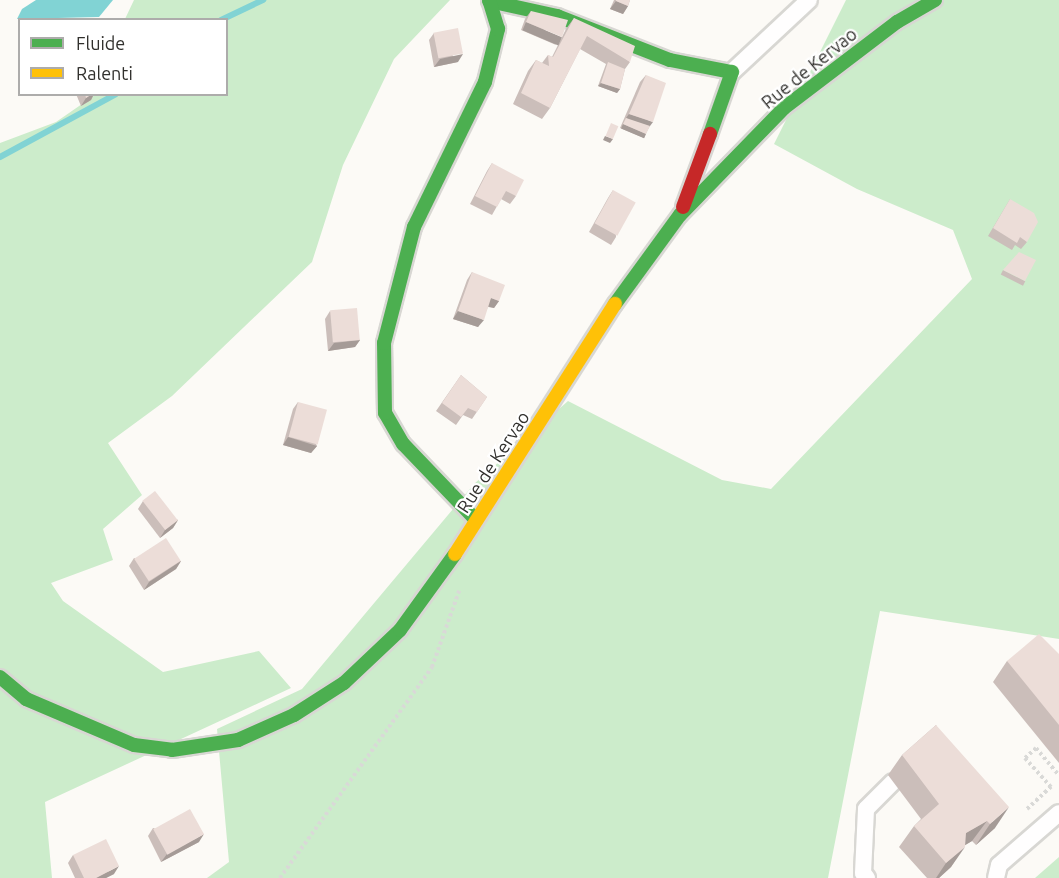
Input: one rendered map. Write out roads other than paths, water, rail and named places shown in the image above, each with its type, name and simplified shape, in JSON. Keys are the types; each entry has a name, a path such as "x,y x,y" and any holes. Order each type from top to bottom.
{"main road":[{"path":"489,0 556,16 670,60 732,72 680,215"},
{"path":"476,520 403,444 385,413 384,343 414,227 485,82 498,29 489,0"},
{"name":"Rue de Kervao","path":"0,677 26,699 134,745 172,750 237,740 294,715 344,683 400,630 476,520 649,252 680,215 784,108 897,22 935,0"}],"street":[{"path":"732,72 809,0"},
{"path":"867,878 863,873 866,809 893,782"},
{"path":"996,878 999,865 1059,813"}],"water":[{"path":"36,0 113,0 99,17 17,19 22,9"}],"waterway":[{"path":"225,18 263,0"},
{"path":"0,157 112,96"}]}
